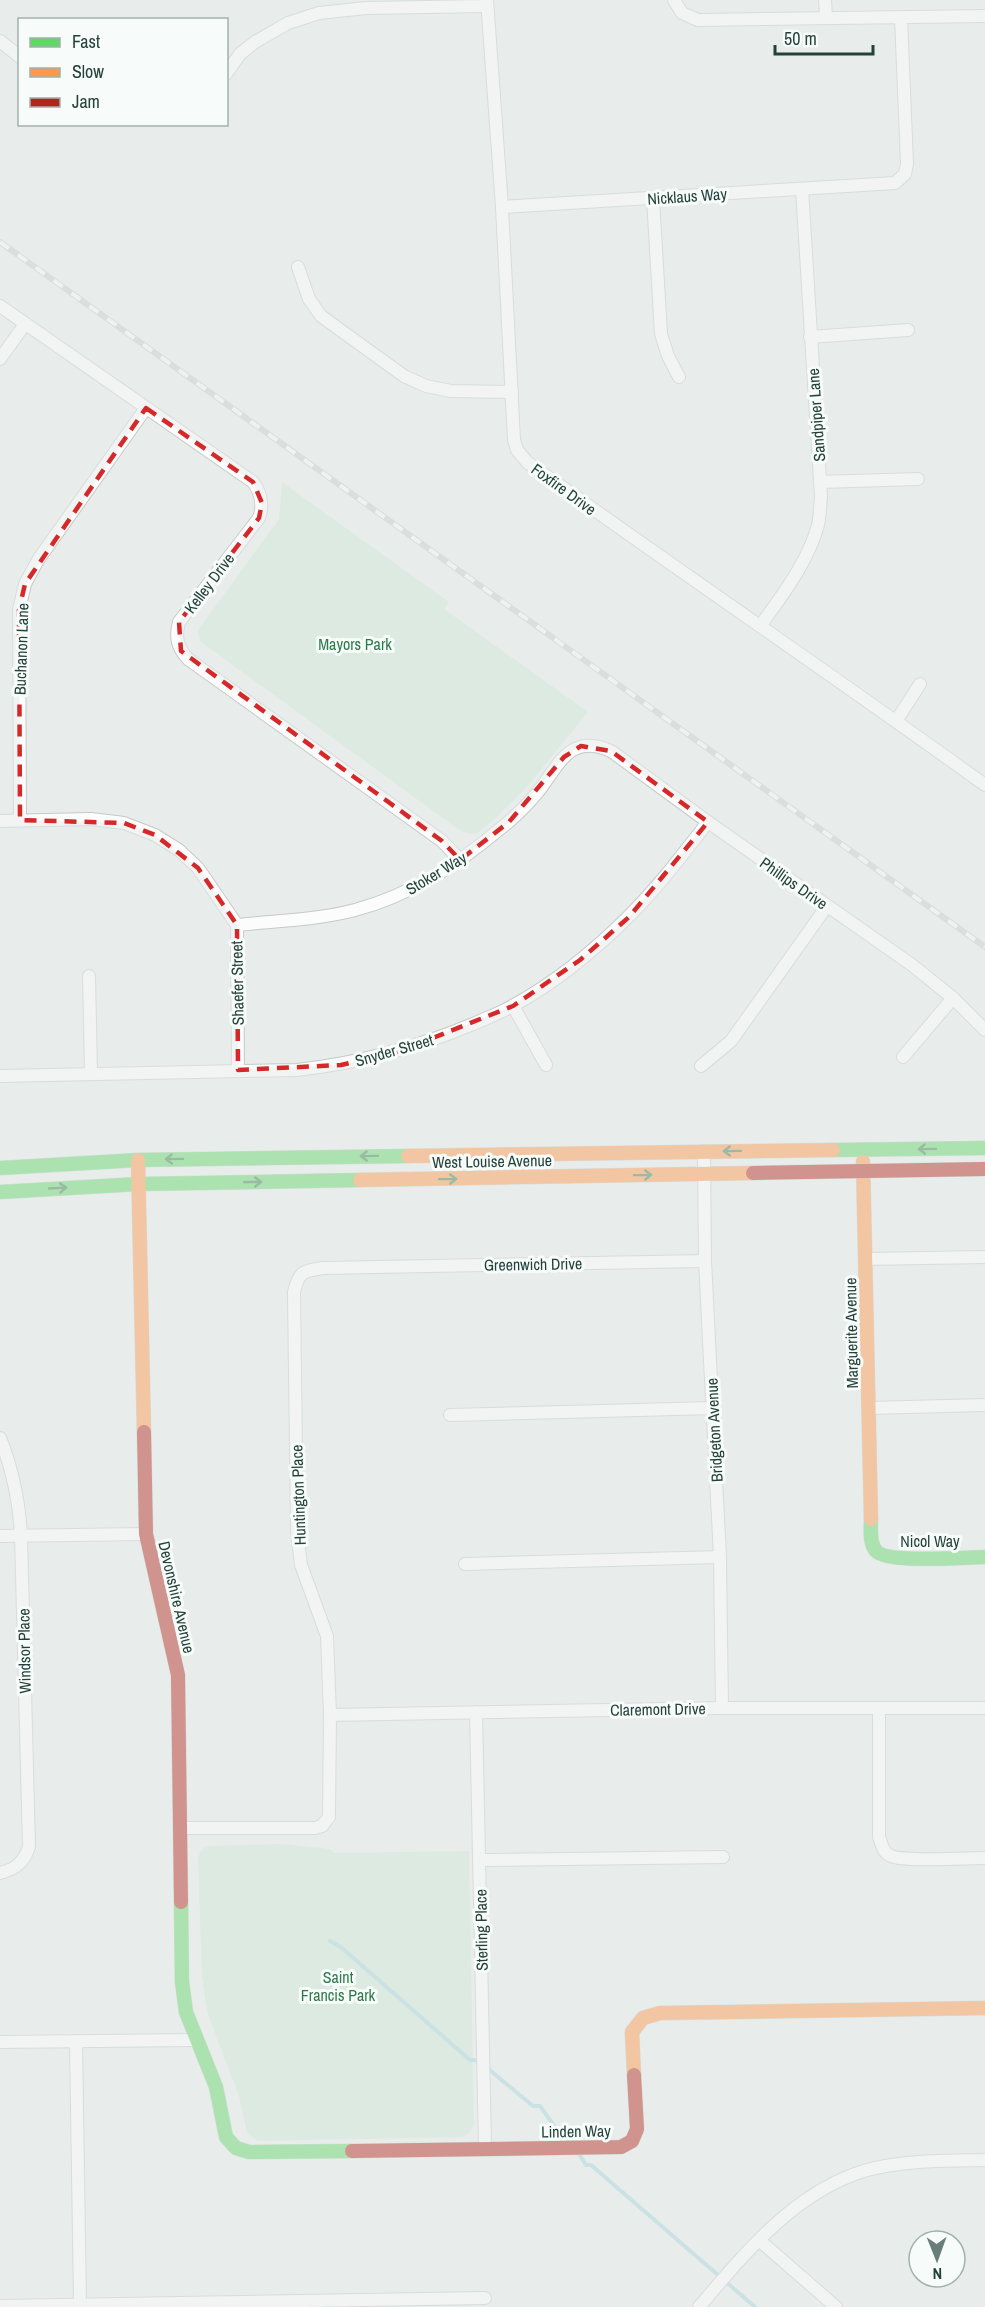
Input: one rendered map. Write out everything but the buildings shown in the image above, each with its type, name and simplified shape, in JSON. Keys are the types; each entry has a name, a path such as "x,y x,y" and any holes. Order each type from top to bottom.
{"street":[{"path":"674,0 682,13 698,20 985,16"},
{"path":"825,0 826,18"},
{"path":"228,71 255,42 288,23 319,13 366,8 487,3"},
{"name":"Foxfire Drive","path":"487,3 502,207 514,440 517,450 527,462 985,786"},
{"name":"Nicklaus Way","path":"502,207 895,183 905,174 907,164 901,18"},
{"path":"0,41 18,55"},
{"name":"Sandpiper Lane","path":"761,626 797,573 818,524 820,482 802,189"},
{"path":"653,198 661,334 668,356 679,377"},
{"path":"298,267 309,299 321,316 404,376 426,386 451,391 512,392"},
{"name":"Kelley Drive","path":"0,306 253,482 260,490 262,504 259,518 179,621 176,634 181,651 188,659 442,841 460,860"},
{"path":"0,359 25,324"},
{"path":"810,337 908,330"},
{"name":"Buchanon Lane","path":"20,820 19,610 25,584 38,560 146,408"},
{"path":"820,482 918,479"},
{"path":"896,721 920,684"},
{"name":"Stoker Way","path":"237,925 308,918 354,910 409,891 441,874 509,822 537,793 564,757 581,746 596,746"},
{"name":"Phillips Drive","path":"596,746 611,751 912,965 953,998 985,1029"},
{"name":"Shaefer Street","path":"0,821 91,819 124,823 155,835 179,850 198,868 237,925 238,1070"},
{"name":"Snyder Street","path":"0,1076 297,1070 351,1063 400,1051 447,1035 513,1006 579,960 629,917 661,882 708,822"},
{"path":"701,1065 713,1058 731,1041 827,906"},
{"path":"89,976 91,1073"},
{"path":"903,1057 953,998"},
{"path":"513,1006 546,1065"},
{"name":"West Louise Avenue","path":"0,1168 138,1160 985,1148"},
{"name":"Marguerite Avenue","path":"864,1149 870,1517"},
{"name":"Bridgeton Avenue","path":"704,1151 705,1261 720,1557 722,1708"},
{"name":"Devonshire Avenue","path":"138,1160 146,1534 150,1564 173,1648 177,1675 182,1982 186,2012 195,2040"},
{"name":"West Louise Avenue","path":"0,1192 139,1184 985,1169"},
{"path":"866,1259 985,1257"},
{"name":"Greenwich Drive","path":"362,1267 705,1261"},
{"name":"Huntington Place","path":"180,1828 315,1828 322,1826 330,1811 327,1636 301,1565 297,1531 294,1292 297,1278 306,1270 362,1267"},
{"path":"868,1408 985,1405"},
{"path":"450,1415 713,1408"},
{"name":"Windsor Place","path":"0,1438 12,1466 19,1502 28,1847 25,1858 20,1864 0,1873"},
{"name":"Nicol Way","path":"870,1517 874,1549 882,1556 898,1558 985,1557"},
{"path":"0,1536 146,1534"},
{"path":"465,1564 720,1557"},
{"name":"Claremont Drive","path":"330,1715 722,1708 879,1710 985,1708"},
{"path":"879,1710 879,1837 884,1850 892,1856 985,1858"},
{"name":"Sterling Place","path":"476,1712 485,2148"},
{"path":"480,1860 723,1857"},
{"name":"Linden Way","path":"195,2040 216,2087 226,2137 241,2151 621,2147 636,2138 632,2032 637,2021 644,2016 660,2013 985,2008"},
{"path":"0,2042 195,2040"},
{"path":"76,2041 80,2304"},
{"path":"699,2307 779,2220 834,2184 866,2171 903,2163 985,2160"},
{"path":"759,2240 836,2307"},
{"path":"0,2306 232,2304 485,2298"}],"highlighted area":[{"path":"146,408 253,482 262,503 259,518 179,622 181,651 442,841 460,860 509,822 564,757 581,746 611,751 708,822 629,917 580,960 513,1006 400,1051 341,1065 238,1070 237,925 198,868 155,835 124,823 20,820 19,610 25,584"}],"green space":[{"name":"Mayors Park","path":"282,482 449,602 444,609 588,712 526,788 495,819 477,833 462,832 201,642 198,631 201,626 279,519"},
{"name":"Saint Francis Park","path":"282,1844 330,1849 334,1853 469,1851 474,2125 464,2137 258,2141 247,2133 239,2096 208,2015 202,1978 198,1857 202,1849 209,1846"}],"waterway":[{"path":"330,1941 342,1948 470,2060 479,2063"},
{"path":"486,2067 533,2106 540,2106 560,2134 562,2132 573,2143"},
{"path":"578,2152 586,2165 591,2165 755,2307"}],"railway":[{"path":"0,242 985,947"}],"traffic: fast":[{"path":"833,1150 985,1148"},
{"path":"0,1168 138,1160 408,1156"},
{"path":"0,1192 139,1184 360,1180"},
{"path":"871,1519 872,1544 876,1551 883,1555 911,1559 985,1557"},
{"path":"181,1902 182,1982 186,2012 216,2087 226,2137 236,2148 249,2152 352,2151"}],"traffic: slow":[{"path":"408,1156 833,1150"},
{"path":"138,1160 144,1432"},
{"path":"863,1162 871,1519"},
{"path":"360,1180 753,1173"},
{"path":"634,2075 632,2032 643,2018 660,2013 985,2008"}],"traffic: jam":[{"path":"753,1173 985,1169"},
{"path":"144,1432 146,1534 178,1675 181,1902"},
{"path":"352,2151 621,2147 632,2141 637,2129 634,2075"}]}
